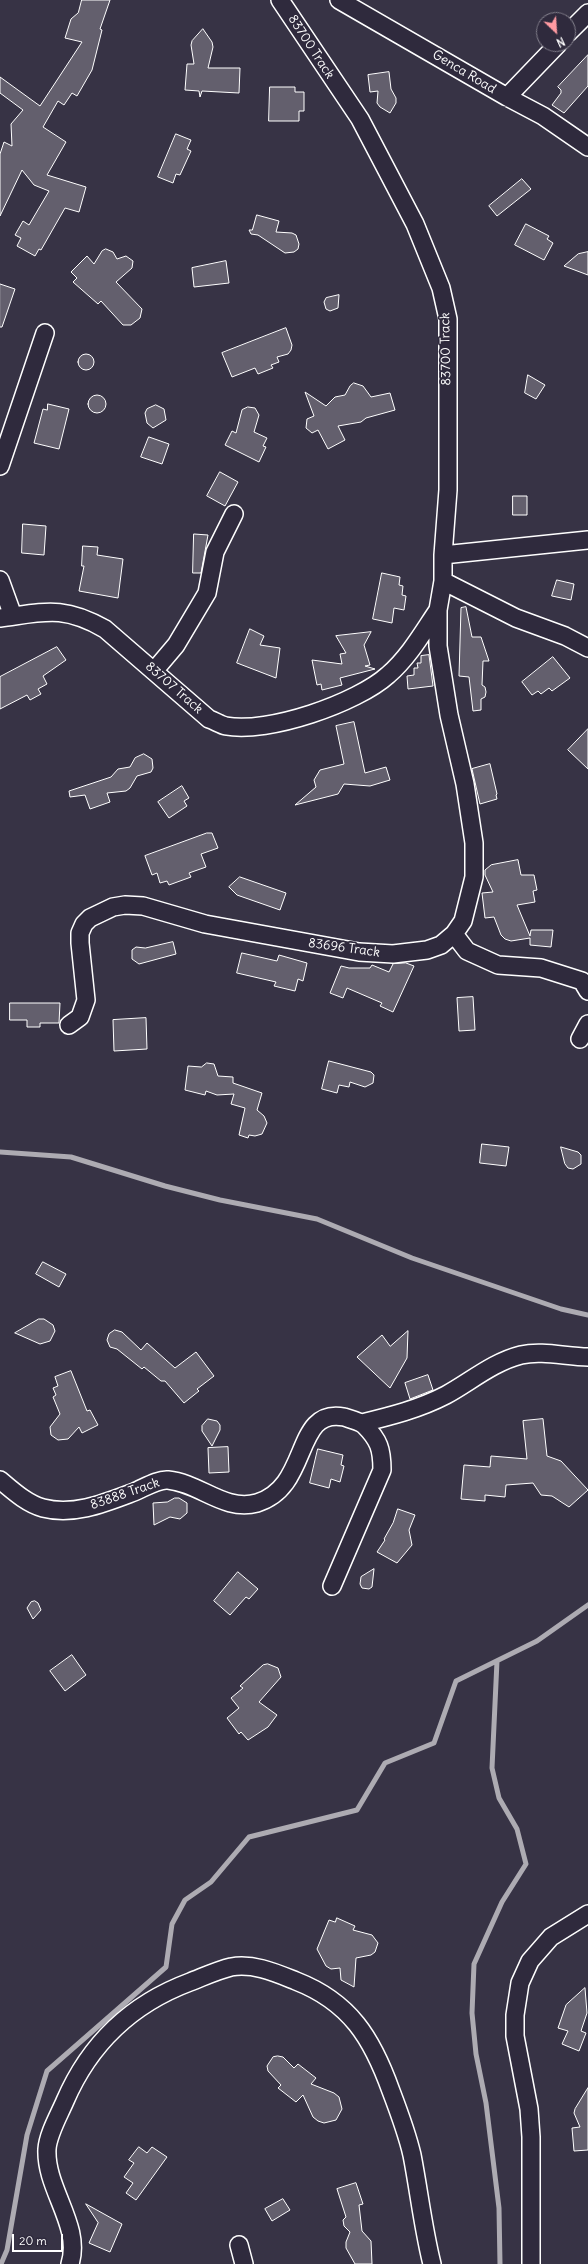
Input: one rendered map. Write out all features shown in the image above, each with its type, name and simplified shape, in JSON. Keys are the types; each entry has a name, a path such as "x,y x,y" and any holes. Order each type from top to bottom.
{"street":[{"name":"83700 Track","path":"280,0 360,119 415,224 441,288 448,319 448,490 443,555 443,582"},
{"name":"Genca Road","path":"339,0 507,97 543,116 588,147"},
{"path":"576,25 588,13"},
{"path":"507,97 550,52"},
{"path":"0,466 45,332"},
{"path":"154,671 176,645 207,593 215,552 234,514"},
{"path":"443,555 588,540"},
{"path":"0,580 7,617"},
{"path":"443,582 516,618 564,636 588,648"},
{"name":"83696 Track","path":"69,1025 80,1017 86,1000 80,943 84,924 97,913 119,906 132,904 143,906 205,924 359,952 393,954 427,950 441,945 454,934 463,921 474,877 474,843 465,784 449,714 439,654 438,610 443,582"},
{"name":"83707 Track","path":"7,617 41,611 64,612 86,618 105,629 209,719 226,726 240,727 269,724 314,713 350,699 370,688 388,675 405,657 438,610"},
{"path":"454,934 467,951 498,965 541,968 582,981 588,991"},
{"path":"580,1039 588,1024"},
{"path":"332,1586 382,1470 382,1452 374,1436 362,1423 414,1410 446,1395 506,1360 521,1355 533,1353 588,1357"},
{"name":"83888 Track","path":"0,1480 42,1508 59,1510 74,1511 93,1506 166,1480 198,1488 230,1504 242,1505 257,1503 270,1498 290,1478 310,1430 317,1422 334,1416 362,1423"},
{"path":"532,2264 532,2137 529,2109 514,2036 515,2015 520,1983 530,1961 551,1937 588,1914"},
{"path":"70,2264 74,2249 71,2234 48,2170 47,2146 66,2099 89,2058 115,2026 136,2009 184,1984 231,1967 247,1966 269,1970 315,1988 348,2013 368,2037 380,2060 412,2153 432,2264"},
{"path":"239,2245 244,2264"}],"building":[{"path":"82,0 110,0 100,29 102,30 92,70 77,96 72,93 64,105 58,101 43,127 66,142 47,175 86,187 79,212 65,208 41,250 39,249 35,256 17,246 21,238 15,235 23,221 29,225 49,191 34,185 22,170 0,216 0,154 4,142 12,146 11,124 23,110 0,93 0,77 40,106 82,42 65,38 71,19 78,13"},
{"path":"203,29 212,42 213,47 208,68 240,68 239,93 202,91 200,97 199,91 185,90 187,64 194,64 191,45 192,41"},
{"path":"588,55 588,86 564,113 552,105 561,93 561,90 558,87"},
{"path":"389,72 391,89 396,98 396,103 390,113 380,107 377,103 378,91 370,92 368,75"},
{"path":"270,87 295,87 295,92 304,92 304,111 299,111 299,121 269,121"},
{"path":"176,134 191,140 187,149 191,151 180,175 176,174 173,183 158,177"},
{"path":"522,179 531,189 497,216 489,206"},
{"path":"257,215 279,221 276,232 292,233 296,235 299,244 298,249 294,252 285,253 258,235 251,234 249,230 252,230"},
{"path":"526,224 549,236 547,239 553,243 544,260 515,245"},
{"path":"106,249 113,252 117,259 126,256 133,261 132,268 116,282 142,309 140,318 131,325 123,325 101,301 98,304 73,282 77,278 71,272 87,256 94,264 102,251"},
{"path":"588,252 588,275 564,266 578,254"},
{"path":"226,261 229,283 194,287 192,268"},
{"path":"0,284 15,289 2,327 0,327"},
{"path":"339,295 338,308 330,311 326,309 324,302 326,298"},
{"path":"286,328 292,345 291,350 288,354 277,357 279,362 271,365 273,368 258,374 255,368 232,377 222,353"},
{"path":"86,354 93,359 94,362 89,369 86,370 79,365 78,362 83,355"},
{"path":"528,375 545,385 536,399 525,393"},
{"path":"354,383 363,386 371,397 390,393 395,410 366,418 361,422 338,426 345,440 328,449 318,430 312,433 306,428 307,419 314,416 305,392 326,406 335,397 345,395 350,386"},
{"path":"97,395 103,398 106,404 103,410 97,413 91,410 88,404 91,398"},
{"path":"48,404 69,409 59,449 34,443 43,409 47,410"},
{"path":"156,405 164,409 166,420 153,428 147,423 145,413 147,409"},
{"path":"248,407 255,408 259,415 254,432 267,438 263,446 266,447 259,462 225,445 232,431 236,433 242,410"},
{"path":"149,437 169,444 162,464 141,457"},
{"path":"220,472 238,482 225,506 207,496"},
{"path":"513,496 527,496 527,515 513,515"},
{"path":"23,524 46,526 44,555 22,553"},
{"path":"194,534 208,535 201,573 193,573"},
{"path":"83,546 98,547 97,555 123,559 118,598 79,591 84,566 82,566"},
{"path":"382,573 400,577 399,585 403,586 402,595 406,596 404,610 394,608 392,623 373,619"},
{"path":"557,580 574,584 571,600 552,596"},
{"path":"466,607 472,637 481,637 489,661 483,661 482,685 485,687 486,692 485,697 481,699 481,710 473,711 469,677 459,676 461,608"},
{"path":"250,629 264,636 260,645 280,648 276,678 237,663"},
{"path":"371,632 364,645 370,665 365,666 375,669 340,678 342,685 322,690 321,684 317,685 312,660 342,664 340,654 346,653 336,636"},
{"path":"57,647 66,660 43,676 47,684 38,689 41,694 30,700 27,695 0,709 0,677"},
{"path":"429,655 433,686 408,689 407,676 414,675 414,668 418,668 417,663 421,663 421,656"},
{"path":"553,657 570,678 552,691 549,688 541,694 538,691 532,695 522,682"},
{"path":"354,722 365,773 386,767 390,780 370,786 344,784 338,794 295,805 316,787 314,780 320,770 344,764 336,726"},
{"path":"588,729 588,769 568,750"},
{"path":"144,754 152,759 153,768 151,772 137,776 130,788 126,791 107,793 110,802 90,809 85,795 70,797 69,791 111,777 118,769 130,767 135,758"},
{"path":"490,764 497,799 480,804 472,769"},
{"path":"182,786 189,798 184,801 187,806 169,818 158,802"},
{"path":"207,833 212,833 218,848 201,854 206,867 189,873 191,877 169,885 167,881 160,883 157,873 152,875 145,856"},
{"path":"518,860 521,875 534,875 537,890 533,891 535,902 517,905 530,936 531,930 553,930 551,947 530,945 530,938 511,941 505,939 501,935 494,917 485,918 482,893 493,892 485,875 485,870 491,865"},
{"path":"240,877 286,893 280,910 237,895 229,887"},
{"path":"173,942 176,954 139,964 132,959 132,950 136,947 145,948"},
{"path":"242,953 277,961 279,955 307,963 303,981 298,979 295,991 274,986 276,982 237,973"},
{"path":"406,963 414,966 393,1012 380,1006 382,1003 347,988 343,998 330,993 341,966 349,968 370,968 372,965 389,972 393,964"},
{"path":"473,997 475,1030 459,1031 457,998"},
{"path":"10,1003 60,1003 59,1023 40,1023 40,1027 27,1027 27,1020 10,1020"},
{"path":"146,1018 147,1049 114,1051 113,1020"},
{"path":"329,1061 371,1072 374,1075 373,1083 365,1087 350,1082 349,1087 339,1085 337,1093 322,1089"},
{"path":"207,1063 214,1064 218,1076 233,1077 233,1083 262,1093 257,1110 264,1116 267,1123 262,1134 255,1136 249,1135 248,1138 239,1135 245,1108 231,1104 234,1094 217,1095 206,1091 205,1095 185,1090 188,1066 201,1067"},
{"path":"482,1144 509,1147 506,1166 480,1163"},
{"path":"561,1147 578,1152 581,1155 581,1164 573,1169 568,1168 565,1164"},
{"path":"43,1262 66,1274 59,1287 36,1274"},
{"path":"39,1319 44,1319 53,1325 55,1331 50,1341 40,1344 15,1333"},
{"path":"115,1330 122,1332 141,1350 147,1343 175,1368 196,1352 214,1376 197,1389 199,1391 184,1403 165,1381 161,1381 144,1367 142,1369 117,1349 110,1347 107,1340 109,1334"},
{"path":"408,1331 407,1358 390,1388 357,1357 382,1335 390,1346"},
{"path":"71,1371 87,1411 90,1410 98,1425 82,1433 79,1427 68,1439 58,1440 51,1435 50,1427 60,1414 53,1397 56,1395 53,1388 58,1386 55,1377"},
{"path":"428,1375 433,1390 410,1399 405,1383"},
{"path":"208,1419 217,1421 220,1425 220,1430 212,1446 202,1431 202,1426"},
{"path":"543,1419 547,1456 561,1461 588,1490 569,1507 552,1496 541,1495 533,1483 506,1485 505,1497 485,1495 485,1501 461,1499 464,1465 490,1467 491,1456 527,1459 523,1421"},
{"path":"228,1447 229,1472 209,1473 208,1448"},
{"path":"318,1449 343,1455 341,1465 344,1466 340,1482 331,1479 329,1488 310,1483"},
{"path":"175,1498 179,1498 187,1503 187,1513 180,1519 170,1517 154,1525 153,1503 167,1502"},
{"path":"398,1509 415,1515 409,1530 412,1545 397,1563 377,1552 385,1540 384,1539 393,1523"},
{"path":"374,1569 372,1587 369,1589 362,1588 360,1584 361,1577"},
{"path":"238,1572 258,1589 249,1599 246,1597 230,1615 214,1601"},
{"path":"35,1601 38,1603 41,1610 33,1619 27,1608 31,1602"},
{"path":"72,1655 86,1675 65,1691 50,1671"},
{"path":"268,1664 278,1668 281,1677 259,1702 277,1715 268,1727 248,1740 241,1732 239,1734 227,1718 239,1708 231,1698 243,1688 240,1686 263,1665"},
{"path":"337,1918 355,1926 353,1930 372,1935 378,1943 375,1952 371,1955 356,1958 354,1987 341,1980 340,1968 331,1969 326,1966 317,1949 329,1920 335,1922"},
{"path":"585,1988 587,2013 581,2031 586,2033 579,2051 562,2044 568,2031 558,2028 566,2005"},
{"path":"273,2057 283,2057 294,2068 298,2064 316,2078 311,2084 334,2093 339,2097 342,2109 336,2120 324,2123 318,2121 313,2117 303,2095 296,2102 278,2088 281,2085 268,2071 267,2066"},
{"path":"588,2088 588,2150 574,2151 572,2128 580,2127 574,2113"},
{"path":"139,2147 147,2153 152,2147 167,2157 136,2200 126,2193 133,2183 124,2177 134,2163 129,2160"},
{"path":"356,2183 363,2204 359,2205 362,2231 371,2241 372,2264 355,2264 346,2248 346,2242 350,2232 344,2226 343,2220 346,2217 337,2189"},
{"path":"283,2199 290,2210 272,2221 265,2209"},
{"path":"86,2204 122,2224 110,2252 89,2243 98,2223"}],"waterway":[{"path":"0,1152 71,1157 165,1186 220,1200 317,1219 412,1258 561,1309 588,1315"},
{"path":"1,2264 7,2250 27,2135 47,2071 166,1967 172,1924 185,1900 211,1882 249,1837 357,1810 385,1763 434,1743 456,1681 537,1641 588,1605"},
{"path":"497,1661 492,1768 499,1798 517,1829 526,1864 502,1902 474,1964 472,2013 476,2054 486,2103 499,2208 500,2264"}]}
